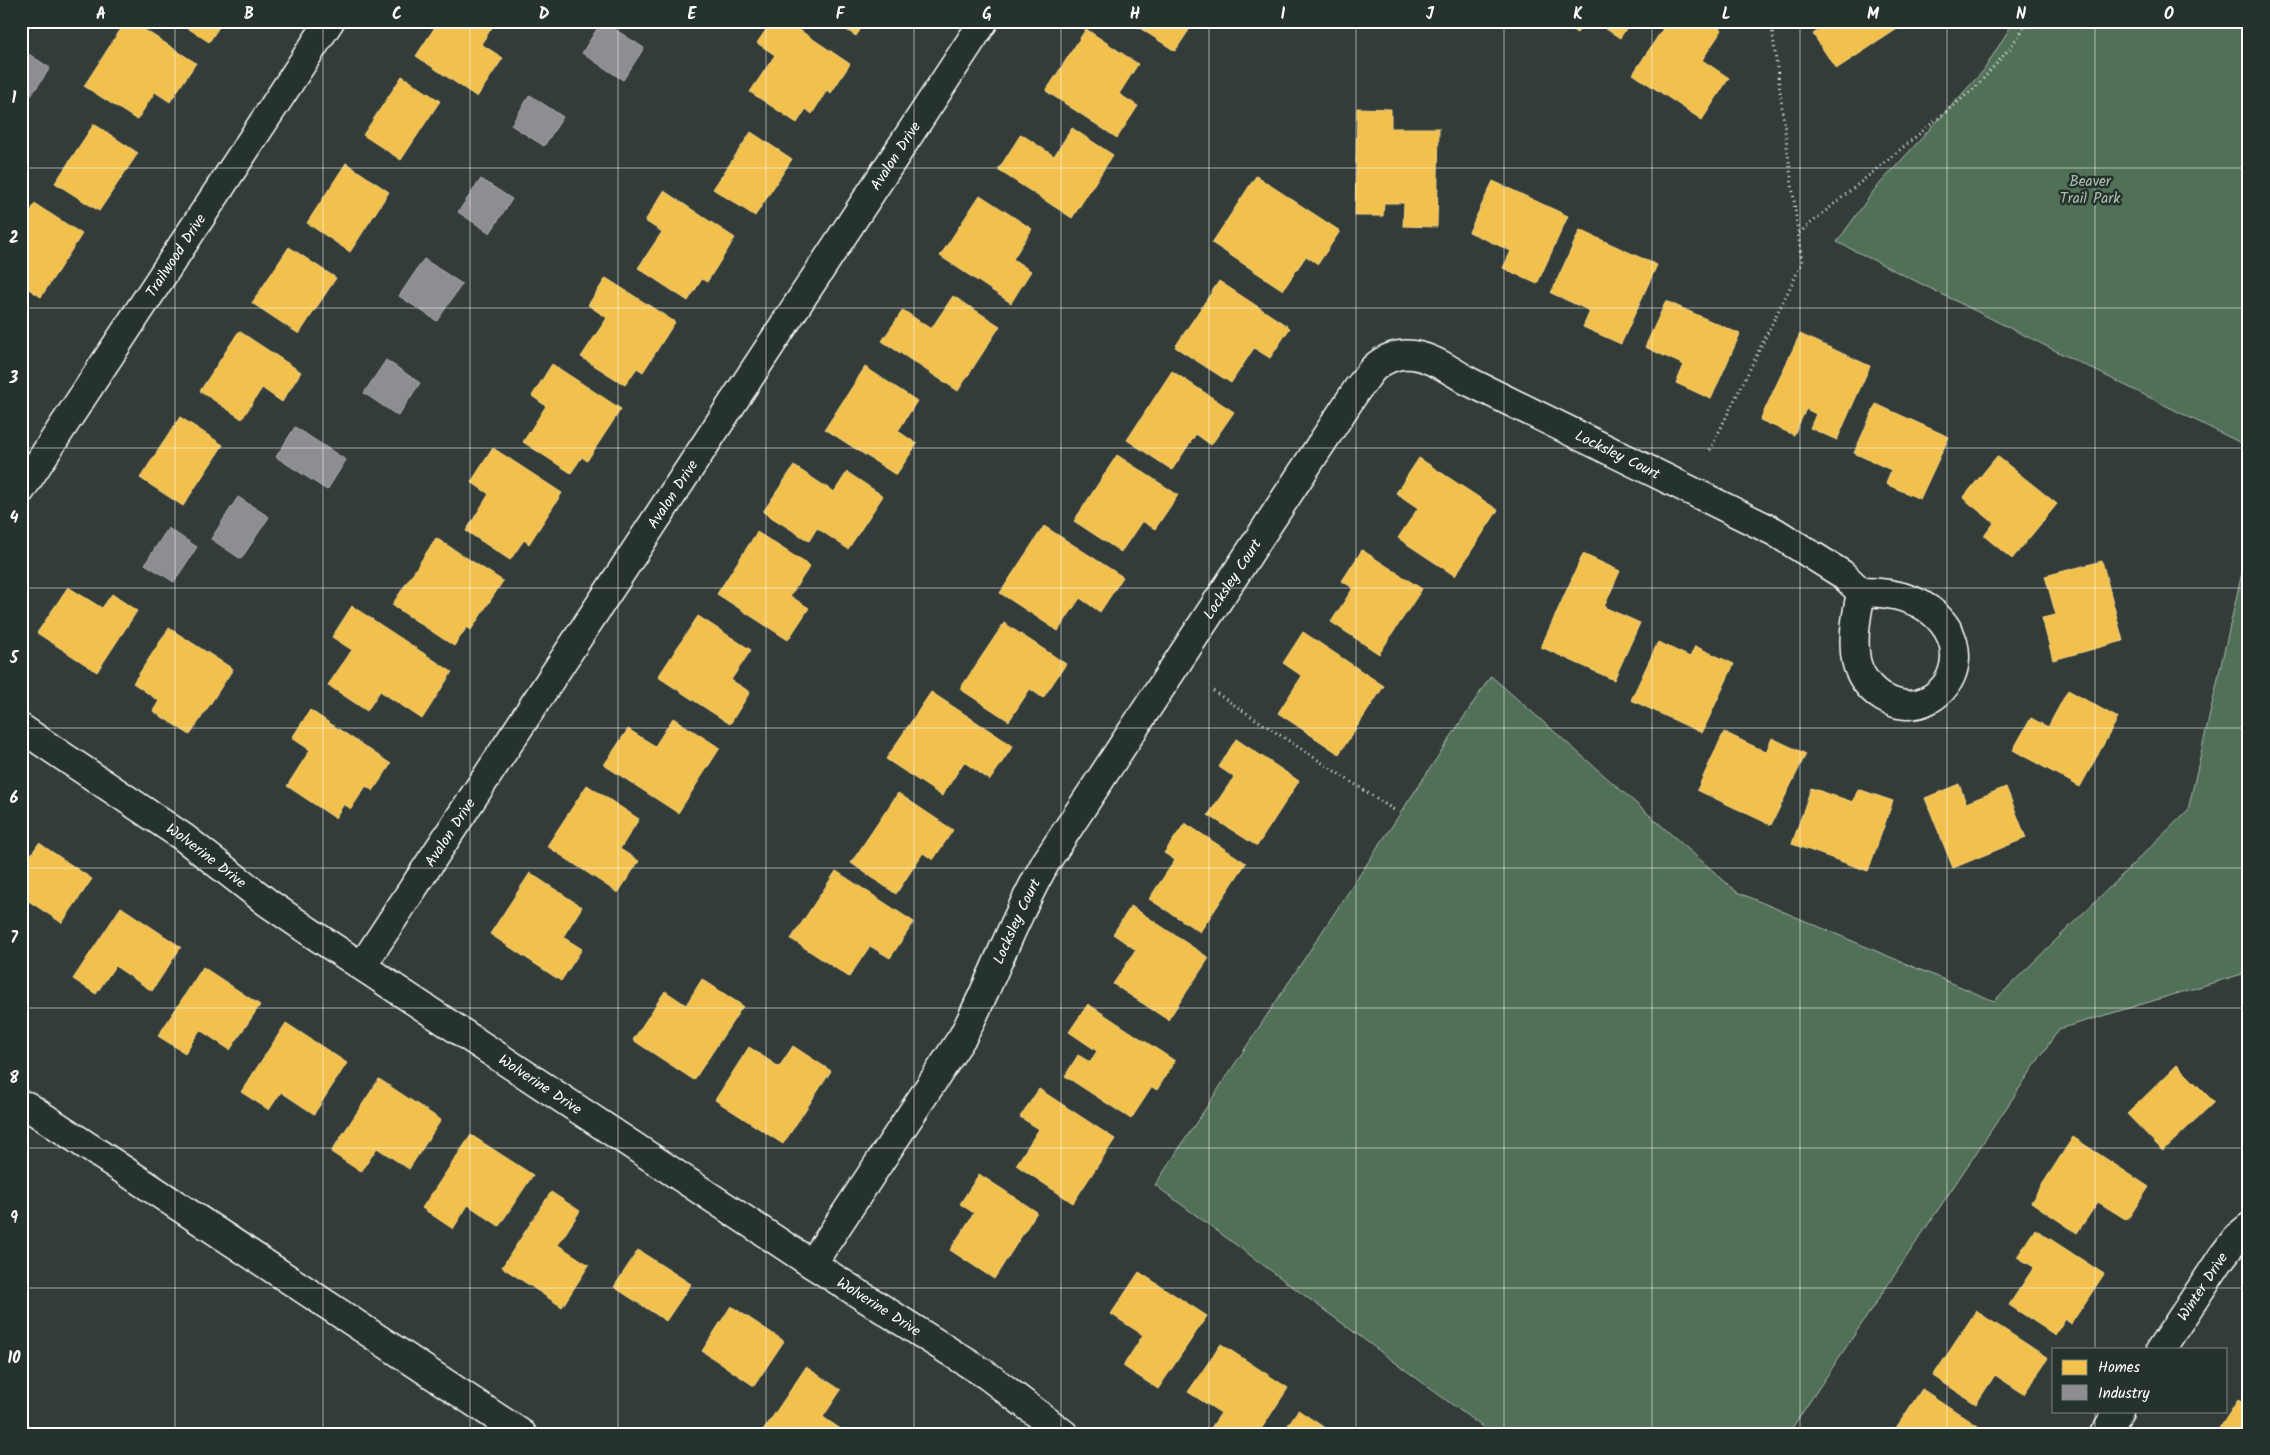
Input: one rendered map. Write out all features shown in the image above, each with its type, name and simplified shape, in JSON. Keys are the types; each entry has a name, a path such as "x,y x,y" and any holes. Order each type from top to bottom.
{"street":[{"name":"Trailwood Drive","path":"21,490 330,21"},
{"name":"Avalon Drive","path":"362,966 984,21"},
{"name":"Locksley Court","path":"812,1264 963,1036 981,1002 1028,893 1046,862 1353,397 1375,367 1395,355 1415,354 1432,359 1468,381 1775,532 1842,574 1861,592"},
{"path":"1861,592 1884,592 1920,604 1938,616 1951,633 1957,655 1952,673 1943,688 1927,700 1911,704 1895,703 1877,694 1863,681 1856,661 1854,644 1861,592"},
{"name":"Wolverine Drive","path":"21,728 183,837 268,903 812,1264 988,1376 1064,1434"},
{"path":"21,1106 27,1106 36,1111 522,1434"},
{"name":"Winter Drive","path":"2162,1348 2222,1257 2238,1236 2249,1227"},
{"path":"2104,1434 2118,1412"}],"path":[{"path":"1710,450 1802,263 1771,21"},
{"path":"1799,232 1976,87 2009,49 2029,21"},
{"path":"1213,691 1394,810"}],"green space":[{"name":"Beaver Trail Park","path":"2014,21 2249,21 2249,447 1837,242 1875,189 1984,70"},
{"path":"2249,542 2249,972 2059,1029 1788,1434 1492,1434 1155,1185 1491,676 1737,892 1994,1001 2188,810"}],"building: Homes":[{"path":"126,21 131,21 196,63 170,102 155,92 137,120 84,86"},
{"path":"177,21 223,21 209,42"},
{"path":"439,21 495,23 481,44 503,58 477,97 416,56"},
{"path":"772,21 786,21 850,64 831,93 827,90 812,114 806,109 797,123 750,92 775,55 757,43"},
{"path":"832,21 866,21 856,36"},
{"path":"1129,21 1195,21 1175,51"},
{"path":"1559,21 1586,21 1577,33"},
{"path":"1594,21 1631,21 1620,38"},
{"path":"1668,21 1709,21 1722,30 1702,60 1729,78 1702,120 1633,74"},
{"path":"1832,21 1908,22 1836,69 1813,34"},
{"path":"1086,29 1138,64 1119,94 1138,106 1117,138 1046,91"},
{"path":"402,76 440,101 401,160 363,135"},
{"path":"1357,108 1391,109 1391,128 1439,128 1437,227 1403,226 1404,203 1384,203 1383,216 1355,216"},
{"path":"94,124 138,153 99,211 55,183"},
{"path":"1072,128 1113,155 1072,218 998,170 1021,134 1054,156"},
{"path":"751,132 792,159 755,216 713,189"},
{"path":"346,163 389,192 350,252 307,223"},
{"path":"1256,176 1340,231 1318,264 1306,256 1283,290 1212,243"},
{"path":"1493,181 1568,216 1537,284 1503,268 1511,251 1469,232"},
{"path":"664,191 735,238 707,282 702,279 688,301 638,268 662,232 645,221"},
{"path":"980,195 1032,229 1013,259 1031,271 1011,303 940,256"},
{"path":"35,204 82,234 41,297 21,284 21,226"},
{"path":"1580,230 1657,265 1621,344 1583,327 1590,311 1551,293"},
{"path":"289,247 336,278 299,334 252,303"},
{"path":"606,278 675,322 643,372 637,368 625,385 581,357 607,318 588,305"},
{"path":"1219,281 1290,328 1270,358 1254,348 1231,383 1175,347"},
{"path":"953,296 1000,326 958,391 882,341 903,310 931,329"},
{"path":"1666,301 1740,334 1711,399 1676,383 1684,365 1645,347"},
{"path":"239,331 301,372 282,402 262,388 242,419 200,391"},
{"path":"1800,334 1870,366 1837,440 1810,428 1816,414 1806,409 1794,435 1760,420"},
{"path":"552,364 621,409 587,461 582,457 571,473 523,442 546,406 532,396"},
{"path":"865,367 917,401 898,431 917,444 896,475 825,429"},
{"path":"1172,371 1234,412 1211,445 1196,434 1172,470 1127,440"},
{"path":"1876,404 1949,437 1920,499 1886,484 1891,470 1854,453"},
{"path":"180,417 223,445 183,506 140,478"},
{"path":"493,448 562,493 529,544 524,540 510,560 466,531 489,494 471,482"},
{"path":"1117,455 1178,495 1155,529 1142,521 1121,552 1074,521"},
{"path":"1997,456 2057,504 2012,559 1984,536 1994,523 1963,498"},
{"path":"1419,458 1498,510 1455,576 1398,538 1418,508 1396,493"},
{"path":"794,466 834,492 847,472 883,496 848,549 817,528 809,541 763,512"},
{"path":"1044,526 1123,577 1100,612 1080,598 1058,631 1000,593"},
{"path":"757,532 810,566 790,596 809,608 788,640 717,594"},
{"path":"436,538 503,581 471,630 467,627 454,646 392,605"},
{"path":"1362,550 1422,589 1379,654 1331,622 1353,588 1342,581"},
{"path":"1583,554 1620,571 1604,607 1640,623 1614,680 1541,647"},
{"path":"2102,561 2123,641 2053,660 2042,618 2056,615 2045,576"},
{"path":"68,587 102,608 112,594 137,611 97,672 37,633"},
{"path":"352,606 452,672 422,719 380,691 367,711 328,685 352,650 332,637"},
{"path":"698,616 751,650 731,680 750,692 730,724 658,677"},
{"path":"1004,623 1066,664 1043,698 1030,689 1009,721 960,689"},
{"path":"169,628 233,669 190,735 153,711 159,701 133,683"},
{"path":"1303,632 1384,686 1339,754 1278,713 1302,676 1283,663"},
{"path":"1658,642 1690,657 1695,646 1734,664 1702,733 1631,700"},
{"path":"2068,690 2118,718 2080,787 2013,750 2031,718 2048,727"},
{"path":"931,692 1013,746 990,780 964,762 942,796 886,759"},
{"path":"310,710 391,764 373,791 366,786 351,809 344,804 335,818 287,786 310,750 292,738"},
{"path":"673,718 720,748 678,813 604,765 628,729 655,746"},
{"path":"1724,732 1766,752 1772,738 1806,754 1771,825 1697,790"},
{"path":"1236,739 1299,781 1257,846 1208,815 1234,777 1219,767"},
{"path":"1959,784 1966,803 2006,787 2026,838 1953,868 1925,798"},
{"path":"587,785 639,819 620,849 639,861 618,893 547,846"},
{"path":"1811,788 1853,802 1858,789 1893,801 1868,871 1792,844"},
{"path":"898,793 953,830 933,860 923,853 896,894 851,863"},
{"path":"1185,823 1246,863 1200,932 1149,899 1175,860 1164,853"},
{"path":"39,843 92,879 62,923 21,896 21,869"},
{"path":"836,871 914,922 890,958 870,946 849,977 791,939"},
{"path":"530,873 582,907 563,937 582,949 561,981 490,934"},
{"path":"1131,906 1209,958 1168,1020 1113,984 1136,950 1113,934"},
{"path":"121,907 181,947 152,991 115,966 96,994 73,979"},
{"path":"203,967 260,1005 230,1050 200,1030 185,1053 158,1036"},
{"path":"702,979 743,1006 694,1080 633,1040 665,991 686,1005"},
{"path":"1088,1004 1175,1061 1157,1090 1152,1087 1131,1119 1065,1076 1078,1055 1090,1062 1097,1051 1069,1032"},
{"path":"286,1023 347,1063 314,1114 281,1092 269,1110 241,1092"},
{"path":"793,1046 831,1071 783,1144 715,1100 749,1047 779,1067"},
{"path":"2249,1054 2249,1079 2244,1078"},
{"path":"2177,1065 2214,1102 2163,1151 2127,1114"},
{"path":"379,1079 441,1120 409,1169 377,1148 361,1172 331,1152"},
{"path":"1039,1089 1115,1139 1073,1203 1016,1165 1039,1129 1020,1117"},
{"path":"471,1135 533,1175 499,1226 468,1205 453,1229 422,1208"},
{"path":"2073,1137 2149,1187 2127,1220 2098,1202 2077,1233 2031,1202"},
{"path":"979,1174 1037,1212 994,1279 950,1250 974,1213 960,1204"},
{"path":"551,1192 580,1211 558,1245 589,1265 562,1307 502,1267"},
{"path":"2035,1229 2104,1274 2071,1324 2065,1319 2055,1335 2009,1305 2034,1267 2017,1257"},
{"path":"638,1250 691,1284 666,1321 614,1287"},
{"path":"1139,1272 1207,1316 1158,1389 1123,1366 1143,1335 1111,1314"},
{"path":"731,1306 784,1341 754,1386 702,1351"},
{"path":"1976,1311 2048,1358 2024,1394 1995,1375 1976,1404 1933,1376"},
{"path":"1221,1344 1288,1388 1258,1434 1207,1434 1221,1413 1188,1392"},
{"path":"806,1367 841,1390 823,1417 848,1434 761,1434"},
{"path":"1922,1389 1990,1434 1892,1434"},
{"path":"2238,1400 2249,1406 2249,1434 2216,1434"},
{"path":"1298,1410 1334,1434 1282,1434"},
{"path":"890,1429 898,1434 887,1434"}],"building: Industry":[{"path":"602,21 644,48 623,80 582,53"},
{"path":"21,49 50,68 24,106 21,104"},
{"path":"530,95 563,117 544,146 511,125"},
{"path":"481,179 512,199 490,233 458,212"},
{"path":"424,259 462,284 437,321 399,296"},
{"path":"386,360 420,383 398,416 364,393"},
{"path":"295,427 346,460 327,490 276,457"},
{"path":"238,497 269,517 241,559 211,539"},
{"path":"168,528 197,547 174,582 145,564"}]}
